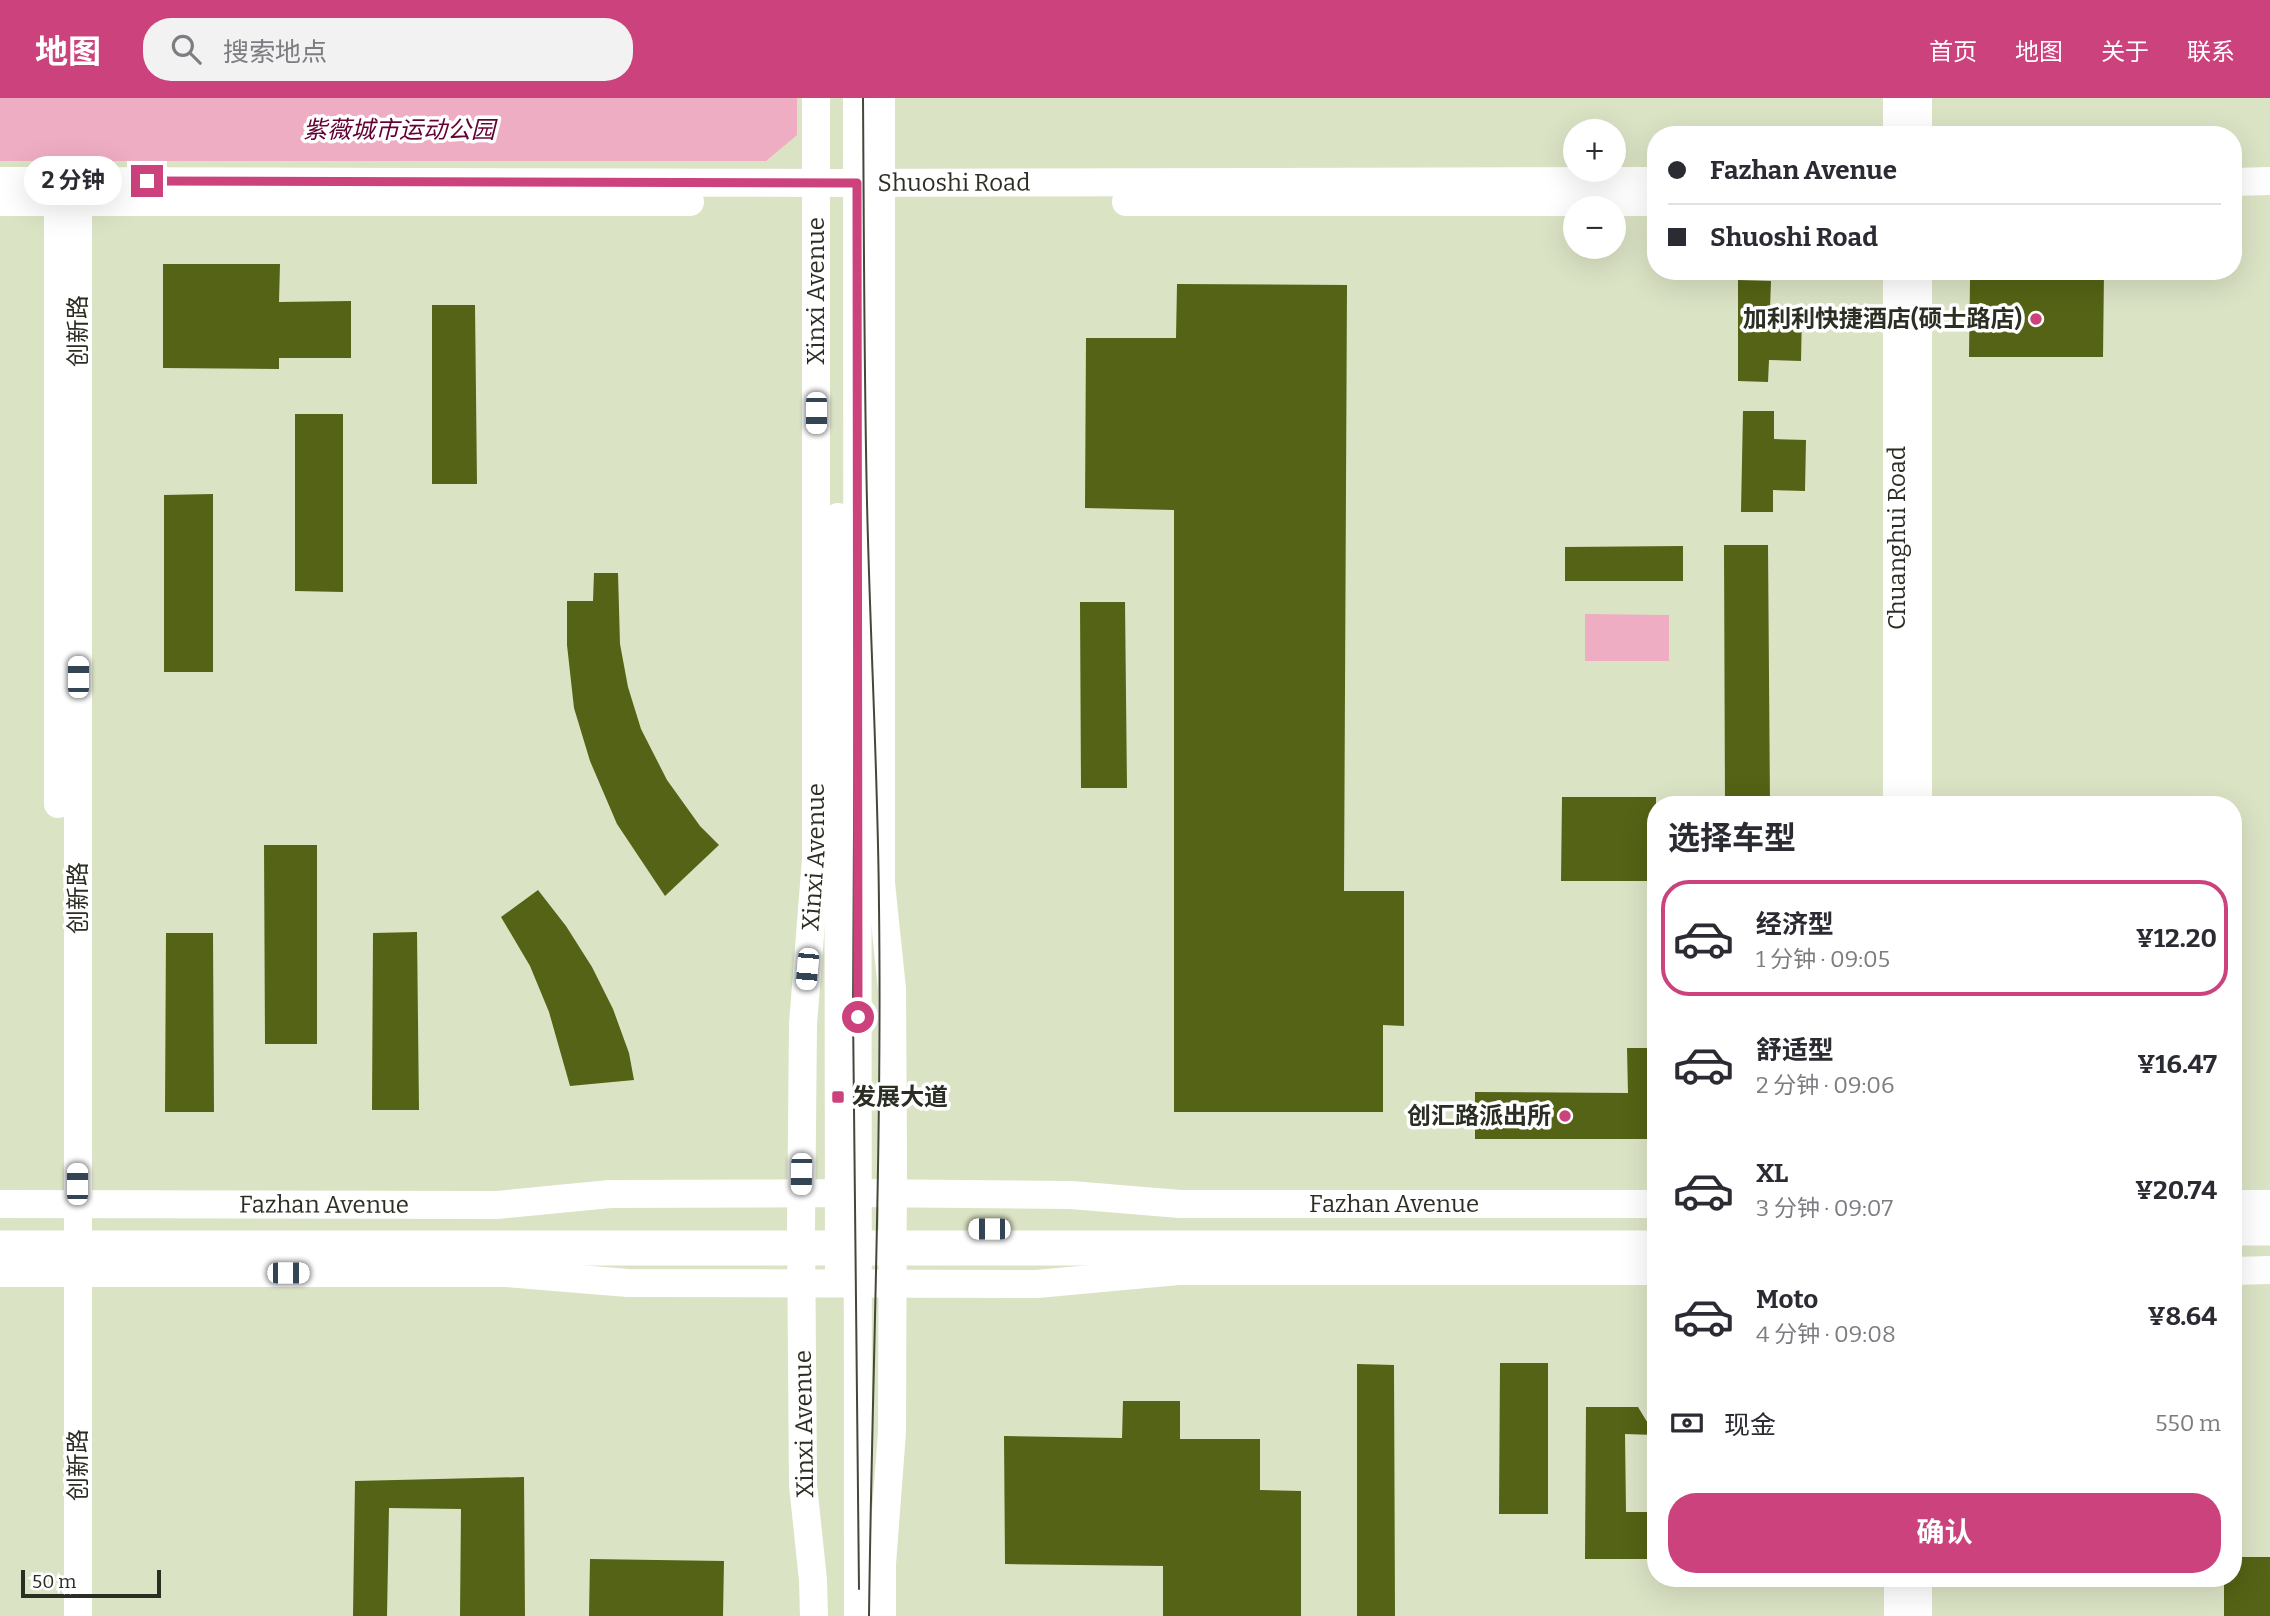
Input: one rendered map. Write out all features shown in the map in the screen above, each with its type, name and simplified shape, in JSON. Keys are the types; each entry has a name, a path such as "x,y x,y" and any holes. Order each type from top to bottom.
{"main road":[{"name":"Fazhan Avenue","path":"0,1229 68,1238 892,1238 1647,1228"},
{"path":"2242,1228 2270,1228"},
{"name":"Fazhan Avenue","path":"0,1248 68,1238"},
{"name":"Fazhan Avenue","path":"892,1238 1647,1248"},
{"path":"2242,1248 2270,1248"}],"street":[{"name":"Xinxi Avenue","path":"816,98 848,193 848,1283 839,1616"},
{"name":"Xinxi Avenue","path":"838,98 848,193 881,884 892,989 892,1432 882,1564 882,1616"},
{"name":"Xinxi Avenue","path":"814,1616 803,1485 803,1024 816,859 848,193 857,98"},
{"name":"Xinxi Avenue","path":"848,193 881,98"},
{"path":"1897,98 1897,126"},
{"path":"1918,98 1918,126"},
{"name":"Shuoshi Road","path":"0,181 68,191 848,193 1647,202"},
{"name":"Shuoshi Road","path":"848,193 1647,181"},
{"path":"2242,184 2270,181"},
{"name":"Shuoshi Road","path":"0,202 68,191"},
{"name":"创新路","path":"59,1616 68,1238 68,191"},
{"name":"Chuanghui Road","path":"1897,280 1897,796"},
{"name":"Chuanghui Road","path":"1918,280 1918,796"},
{"name":"Fazhan Avenue","path":"0,1273 68,1238 610,1194 1071,1195 1180,1204 1647,1204"},
{"name":"Fazhan Avenue","path":"0,1204 68,1238 628,1283 1037,1283 1178,1271 1647,1271"},
{"path":"2242,1204 2270,1204"},
{"name":"创新路","path":"68,1238 78,1616"},
{"path":"2242,1270 2270,1270"},
{"name":"Xinxi Avenue","path":"848,1283 858,1616"},
{"path":"1898,1587 1898,1616"},
{"path":"1918,1587 1918,1616"}],"green space":[{"name":"紫薇城市运动公园","path":"0,98 797,98 797,135 766,161 0,161"},
{"path":"1585,614 1669,615 1669,661 1585,661"}],"building":[{"path":"163,264 280,264 279,302 351,301 351,358 279,358 279,369 163,368"},
{"path":"1738,280 1771,281 1770,308 1802,310 1801,361 1769,360 1768,382 1738,381"},
{"name":"加利利快捷酒店(硕士路店)","path":"1970,280 2104,280 2103,357 1969,357"},
{"path":"1177,284 1347,285 1344,891 1404,891 1404,1026 1383,1025 1383,1112 1174,1112 1174,510 1085,508 1086,338 1176,338"},
{"path":"432,305 475,305 477,484 432,484"},
{"path":"1743,411 1774,411 1774,439 1806,440 1805,491 1773,490 1773,512 1741,512"},
{"path":"295,414 343,414 343,592 295,591"},
{"path":"213,494 213,672 164,672 164,495"},
{"path":"1724,545 1768,545 1770,796 1725,796"},
{"path":"1683,546 1683,581 1565,581 1565,547"},
{"path":"594,573 618,573 620,644 628,687 641,729 667,780 700,826 719,845 665,896 617,824 590,761 574,708 567,645 567,601 593,601"},
{"path":"1080,602 1125,602 1127,788 1081,788"},
{"path":"1562,797 1647,797 1647,881 1561,881"},
{"path":"264,845 317,845 317,1044 265,1044"},
{"path":"538,890 566,926 592,967 613,1009 629,1053 634,1080 570,1086 549,1012 530,966 501,917"},
{"path":"417,932 419,1110 372,1110 373,933"},
{"path":"166,933 213,933 214,1112 165,1112"},
{"name":"创汇路派出所","path":"1627,1048 1647,1048 1647,1139 1475,1139 1475,1092 1628,1093"},
{"path":"1500,1363 1548,1363 1548,1514 1499,1514"},
{"path":"1357,1364 1394,1365 1395,1616 1357,1616"},
{"path":"1123,1401 1180,1401 1180,1439 1260,1439 1260,1490 1301,1491 1301,1616 1163,1616 1163,1566 1005,1564 1004,1436 1122,1438"},
{"path":"1586,1407 1638,1407 1647,1422 1647,1435 1625,1434 1626,1512 1647,1512 1647,1559 1585,1559"},
{"path":"524,1477 525,1616 460,1616 461,1509 389,1508 387,1616 353,1616 355,1481"},
{"path":"2242,1557 2270,1557 2270,1616 2224,1616 2224,1587 2242,1587"},
{"path":"590,1559 724,1561 723,1616 589,1616"}],"tram line":[{"path":"863,98 866,452 880,996 869,1616"},
{"path":"856,469 853,1012 859,1589"}],"place":[{"name":"加利利快捷酒店(硕士路店)","path":"2036,319"},
{"name":"发展大道","path":"838,1097"},
{"name":"创汇路派出所","path":"1565,1116"}],"route":[{"path":"147,181 857,183 858,1017"}]}
